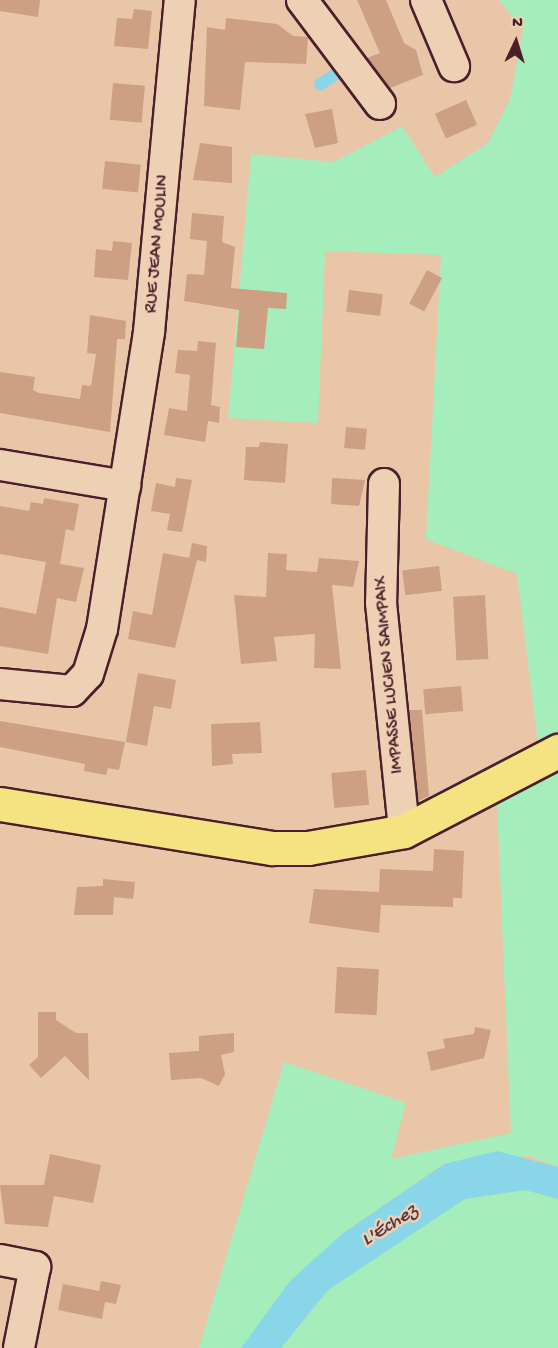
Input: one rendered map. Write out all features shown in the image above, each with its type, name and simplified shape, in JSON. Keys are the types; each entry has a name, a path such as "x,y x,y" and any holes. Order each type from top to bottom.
{"main road":[{"path":"0,804 65,810 272,848 356,842 404,831 558,752"}],"street":[{"name":"RUE JEAN MOULIN","path":"0,684 64,693 88,674 102,629 149,332 180,0"},
{"path":"302,0 380,104"},
{"path":"426,0 454,66"},
{"path":"0,465 125,486"},
{"name":"IMPASSE LUCIEN SAIMPAIX","path":"384,484 381,603 404,831"},
{"path":"0,1260 35,1267 19,1348"}],"green space":[{"path":"499,0 558,0 558,733 538,744 517,574 426,539 441,255 325,251 318,423 228,418 251,154 334,162 402,126 435,177 488,143 510,99 523,30"},
{"path":"558,769 558,1167 530,1156 444,1164 342,1234 241,1348 199,1348 284,1062 406,1103 391,1159 511,1133 497,804"},
{"path":"525,1190 558,1199 558,1348 281,1348 328,1290 417,1227 465,1199"}],"water":[{"path":"334,68 341,78 321,91 315,88 314,81"},
{"name":"L'Échez","path":"497,1151 558,1167 558,1199 525,1190 465,1199 328,1290 281,1348 241,1348 290,1281 342,1234 444,1164"}],"building":[{"path":"0,0 40,0 38,17 0,11"},
{"path":"357,0 386,0 404,43 416,50 423,75 390,88 367,58 380,53"},
{"path":"134,9 152,11 148,49 114,46 117,18 132,19"},
{"path":"226,18 277,24 293,36 308,37 306,64 245,62 240,110 204,106 207,27 225,30"},
{"path":"113,83 145,86 142,123 110,120"},
{"path":"466,100 477,125 446,138 435,114"},
{"path":"332,109 338,143 315,148 305,114"},
{"path":"200,143 232,147 232,183 193,180"},
{"path":"105,161 141,165 138,193 102,189"},
{"path":"192,213 224,216 222,242 235,247 231,288 287,293 286,309 268,308 264,349 236,347 239,310 184,301 187,274 204,275 207,241 190,239"},
{"path":"113,241 132,243 128,280 94,277 96,249 112,251"},
{"path":"427,270 442,278 424,312 409,304"},
{"path":"349,290 383,294 380,316 346,312"},
{"path":"90,315 126,321 125,339 117,339 110,432 0,413 0,372 35,377 33,390 39,393 80,399 82,385 91,386 96,354 87,353"},
{"path":"198,341 216,343 211,405 220,407 219,423 208,421 205,442 164,435 169,408 187,411 190,375 175,373 178,350 197,351"},
{"path":"346,427 367,429 365,450 344,448"},
{"path":"260,442 288,444 285,483 244,480 246,447 259,447"},
{"path":"176,478 192,480 182,532 167,530 170,514 151,511 156,483 175,487"},
{"path":"332,478 365,480 359,506 331,504"},
{"path":"44,498 79,504 74,531 66,529 60,564 84,568 76,602 57,598 48,654 0,646 0,607 36,614 46,562 0,554 0,506 29,511 31,502 43,504"},
{"path":"192,543 207,546 206,562 197,560 175,648 128,639 133,611 152,615 163,553 189,558"},
{"path":"268,553 287,554 286,570 317,572 319,558 359,561 353,587 332,585 341,669 314,668 315,634 274,637 277,661 241,664 234,595 266,597"},
{"path":"439,566 442,591 405,595 402,571"},
{"path":"485,595 488,659 456,661 453,597"},
{"path":"138,673 176,680 171,709 154,706 147,746 126,742"},
{"path":"461,686 463,711 425,714 423,689"},
{"path":"409,710 422,710 429,796 418,801"},
{"path":"0,721 125,742 119,770 108,768 106,775 84,771 85,764 0,747"},
{"path":"260,722 262,753 232,754 233,764 212,766 211,724"},
{"path":"366,770 369,805 334,808 331,773"},
{"path":"434,849 464,851 462,898 453,898 453,907 381,905 379,933 309,923 314,889 379,892 380,869 433,871"},
{"path":"103,879 135,882 133,899 114,897 113,915 74,915 77,887 103,886"},
{"path":"337,967 379,969 377,1015 335,1013"},
{"path":"38,1012 56,1012 56,1020 76,1033 88,1033 89,1080 65,1056 41,1078 29,1065 38,1057"},
{"path":"475,1027 491,1030 484,1058 431,1071 427,1052 445,1048 443,1039 474,1034"},
{"path":"234,1033 234,1052 221,1055 225,1074 219,1086 201,1078 171,1080 169,1053 199,1051 199,1036"},
{"path":"50,1154 101,1165 93,1203 54,1196 48,1227 5,1224 0,1185 44,1185"},
{"path":"101,1281 121,1285 116,1304 105,1302 102,1319 58,1310 63,1284 99,1291"}]}
